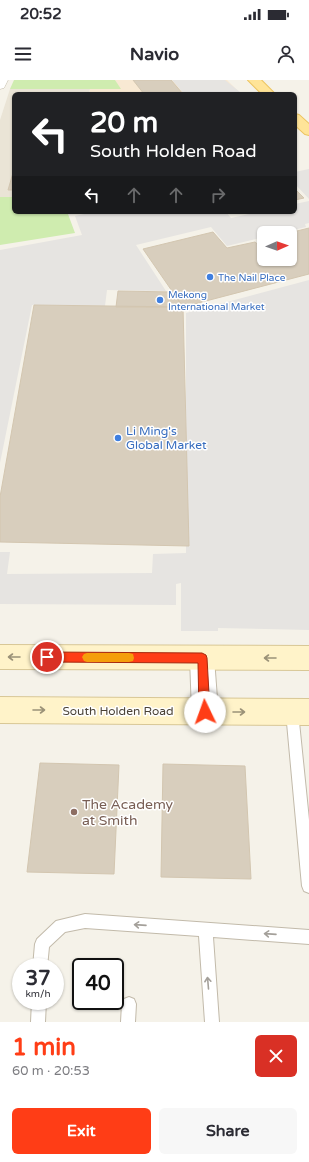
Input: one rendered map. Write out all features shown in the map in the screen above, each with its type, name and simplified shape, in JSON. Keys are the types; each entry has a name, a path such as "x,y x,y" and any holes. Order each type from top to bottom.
{"main road":[{"path":"254,80 267,92"},
{"path":"297,120 309,131"},
{"path":"0,657 309,658"},
{"name":"South Holden Road","path":"0,710 301,712"}],"street":[{"path":"0,86 3,80"},
{"path":"202,658 205,712"}],"lane":[{"path":"301,712 309,886"},
{"path":"41,958 42,944 61,926 85,921 309,937"},
{"path":"205,929 212,1022"},
{"path":"128,1022 129,1004"},
{"path":"38,1022 39,1010"}],"shaded area":[{"path":"115,80 227,80 239,92 89,92 90,89 120,89"},
{"path":"172,80 225,80 240,92 182,92"},
{"path":"10,89 90,89 89,92 12,92 12,197 0,197 0,120"},
{"path":"309,169 309,199 297,186 297,172"},
{"path":"309,201 309,223 305,224 306,227 297,229 297,226 257,226 257,239 227,246 211,227 136,245 166,291 107,290 105,306 32,305 0,463 0,250 82,235 75,216 84,214 228,214 231,218 249,214 297,214 297,204"},
{"path":"309,280 309,630 218,628 218,631 181,631 181,583 176,584 176,605 0,604 0,552 10,552 7,574 152,573 153,554 186,553 186,313"}],"green space":[{"path":"14,80 115,80 121,89 10,89"},
{"path":"0,197 12,197 12,214 68,214 75,233 0,245"}],"building":[{"path":"133,80 171,80 181,92 142,92"},
{"path":"12,176 12,190 8,190"},
{"path":"297,191 304,198 297,200"},
{"path":"309,228 309,274 183,307 143,249 213,232 227,248 255,242 257,244 257,266 297,266 297,231"},
{"path":"118,291 173,292 183,307 116,307"},
{"path":"34,305 183,307 189,546 0,542 0,497"},
{"path":"40,763 119,765 114,874 27,872"},
{"path":"163,764 245,766 251,879 161,877"}],"slow traffic":[{"path":"87,657 129,658"}],"place":[{"name":"The Nail Place","path":"210,277"},
{"name":"Mekong International Market","path":"160,300"},
{"name":"Li Ming's Global Market","path":"118,438"},
{"name":"The Academy at Smith","path":"74,812"}],"route":[{"path":"47,657 202,658 205,712"}]}
